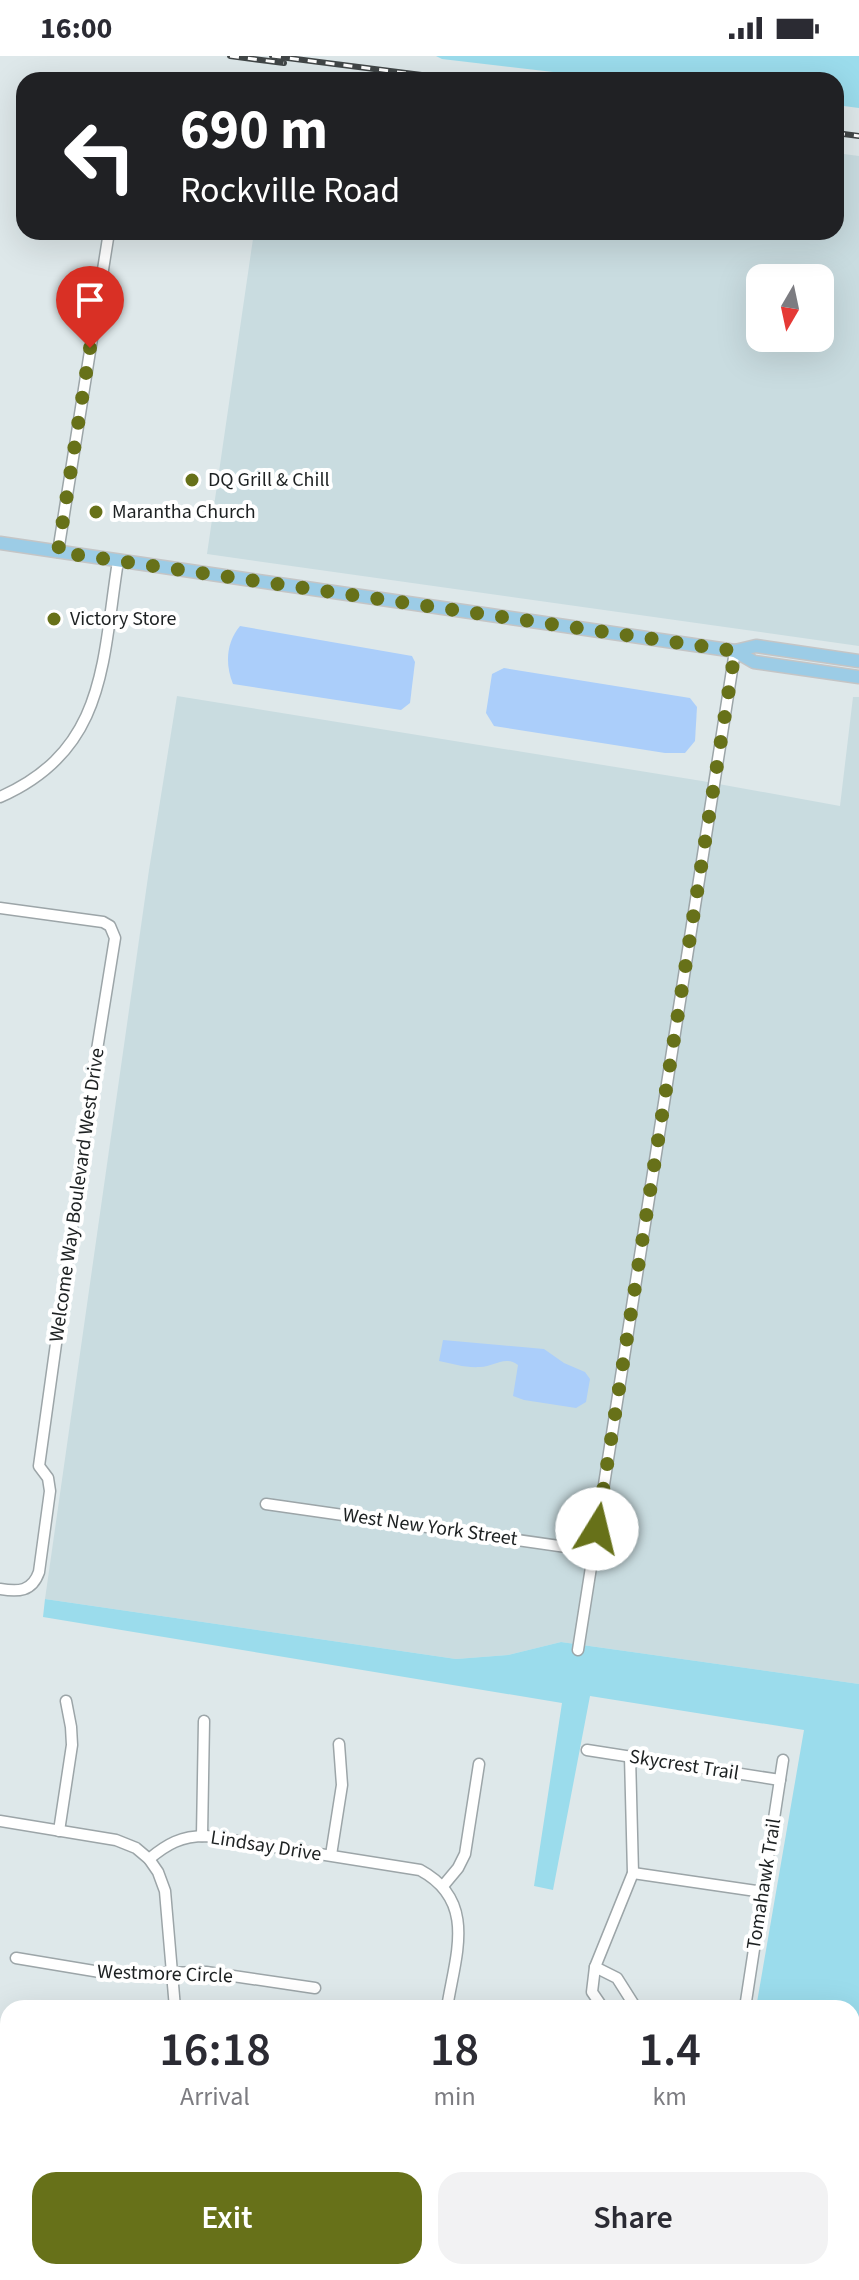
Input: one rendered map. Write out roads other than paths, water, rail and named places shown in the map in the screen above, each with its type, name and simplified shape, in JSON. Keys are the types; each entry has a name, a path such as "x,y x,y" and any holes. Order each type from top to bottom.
{"main road":[{"path":"0,543 735,651 756,646 859,661"},
{"path":"735,651 754,662 859,677"}],"street":[{"path":"58,552 108,240"},
{"path":"0,797 26,785 54,763 75,739 89,714 100,680 118,561"},
{"path":"578,1650 735,651"},
{"name":"Welcome Way Boulevard West Drive","path":"0,908 103,922 110,926 115,938 39,1466 48,1478 50,1488 39,1574 35,1582 24,1590 0,1589"},
{"name":"West New York Street","path":"266,1504 594,1551"},
{"path":"59,1831 72,1745 66,1701"},
{"path":"202,1836 204,1721"},
{"path":"331,1855 342,1785 339,1744"},
{"name":"Skycrest Trail","path":"587,1750 780,1780"},
{"path":"598,2000 592,1992 595,1967 633,1873 630,1756"},
{"name":"Tomahawk Trail","path":"746,2000 783,1760"},
{"path":"448,2000 459,1923 454,1903 443,1886 454,1875 465,1854 479,1764"},
{"path":"0,1821 116,1840 136,1848 149,1859 165,1891 174,2000"},
{"name":"Lindsay Drive","path":"149,1859 176,1840 202,1836 416,1869 443,1886"},
{"path":"633,1873 763,1892"},
{"name":"Westmore Circle","path":"16,1958 112,1974 214,1972 315,1988"},
{"path":"595,1967 617,1978 631,2000"}],"railway":[{"path":"230,56 284,63"},
{"path":"272,56 398,72"},
{"path":"844,134 859,136"}],"place":[{"name":"DQ Grill & Chill","path":"192,480"},
{"name":"Marantha Church","path":"96,512"},
{"name":"Victory Store","path":"54,619"}]}
